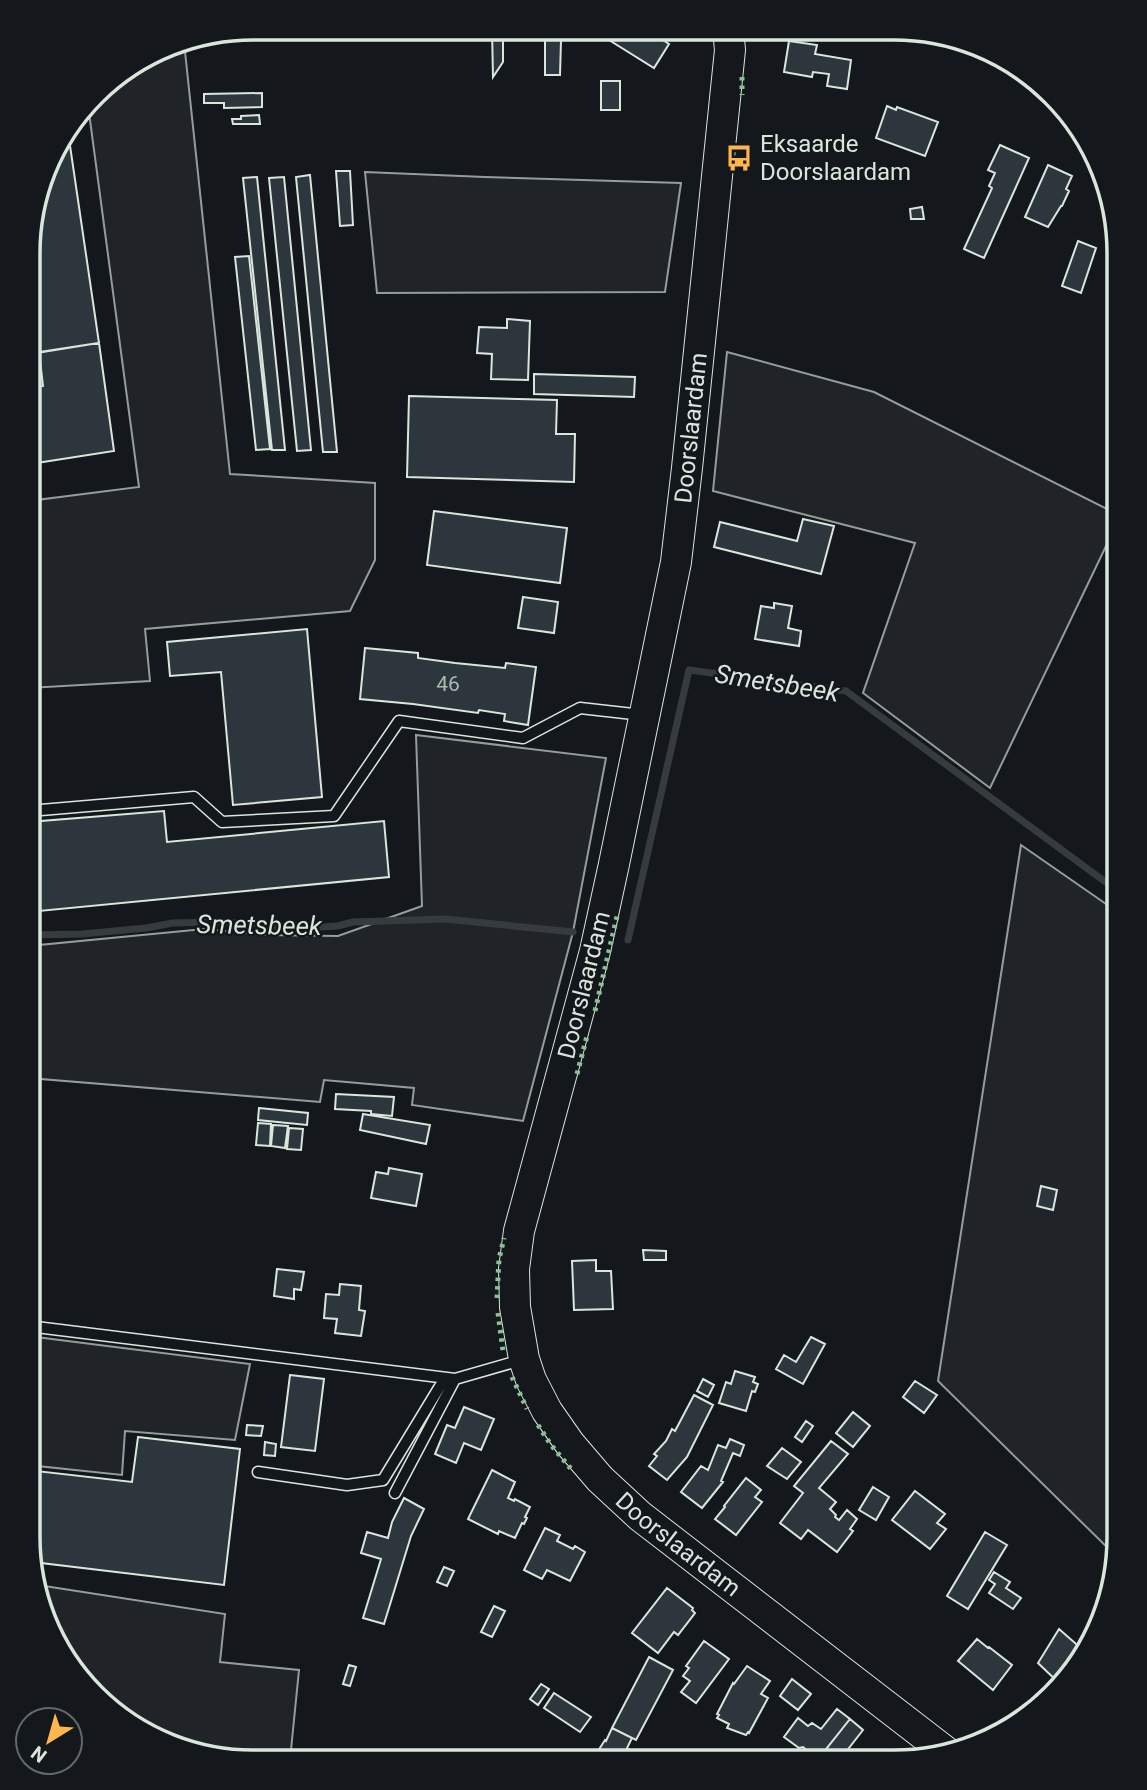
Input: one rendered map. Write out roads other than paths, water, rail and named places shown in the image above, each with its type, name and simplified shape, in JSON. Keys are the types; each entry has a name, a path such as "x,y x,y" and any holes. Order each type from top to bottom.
{"street":[{"name":"Doorslaardam","path":"729,40 676,562 594,950 519,1231 514,1269 515,1307 524,1359 531,1380 569,1444 600,1479 640,1517 937,1745"}],"lane":[{"path":"40,810 194,797 222,821 334,816 398,721 523,738 580,708 645,716"},
{"path":"40,1327 450,1378 524,1359"},
{"path":"258,1472 347,1485 383,1480 450,1378"},
{"path":"395,1493 450,1378"}],"waterway":[{"name":"Smetsbeek","path":"628,940 689,670 846,691 1107,883"},
{"name":"Smetsbeek","path":"40,935 82,934 173,923 261,924 291,929 338,926 353,922 445,919 573,932"}],"place":[{"name":"Eksaarde Doorslaardam","path":"739,158"}]}
